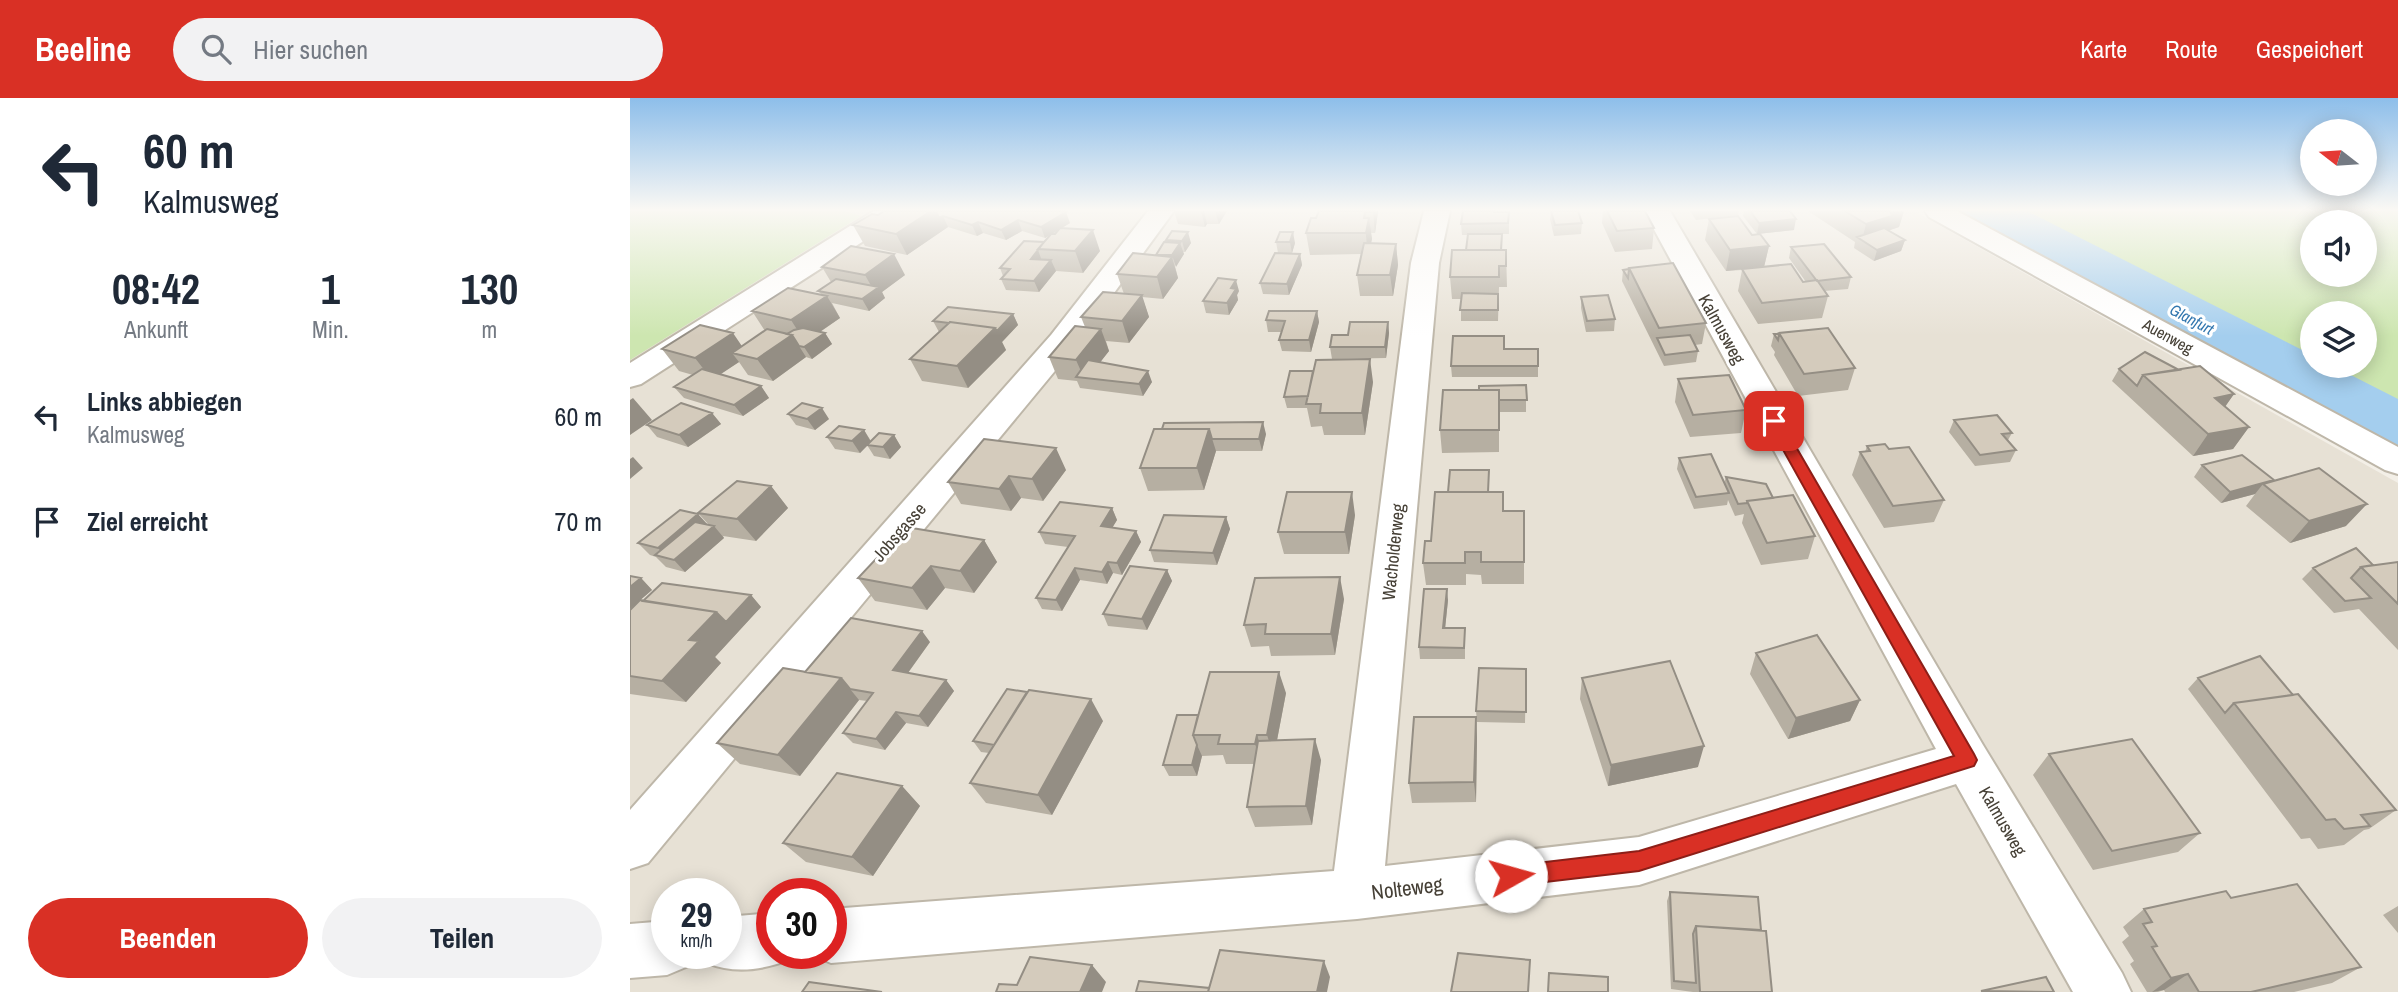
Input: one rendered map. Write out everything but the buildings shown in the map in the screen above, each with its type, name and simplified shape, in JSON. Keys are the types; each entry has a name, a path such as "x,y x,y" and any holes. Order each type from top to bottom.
{"street":[{"path":"630,377 826,253"},
{"name":"Jobsgasse","path":"630,846 1062,342 1129,253"},
{"name":"Wacholderweg","path":"1357,894 1427,253"},
{"name":"Kalmusweg","path":"1681,253 1967,760 2104,992"},
{"name":"Auenweg","path":"2014,253 2398,462"},
{"name":"Nolteweg","path":"847,935 1357,894 1639,861 1967,760"},
{"path":"630,951 651,949"}],"shaded area":[{"path":"630,253 1988,253 2398,483 2398,992 630,992"}],"green space":[{"path":"630,253 802,253 630,360"},
{"path":"2044,253 2300,253 2300,287 2377,287 2377,253 2398,253 2398,440"}],"waterway":[{"name":"Glanfurt","path":"2065,253 2398,428"}],"route":[{"path":"1511,876 1639,861 1967,760 1774,421"}]}
